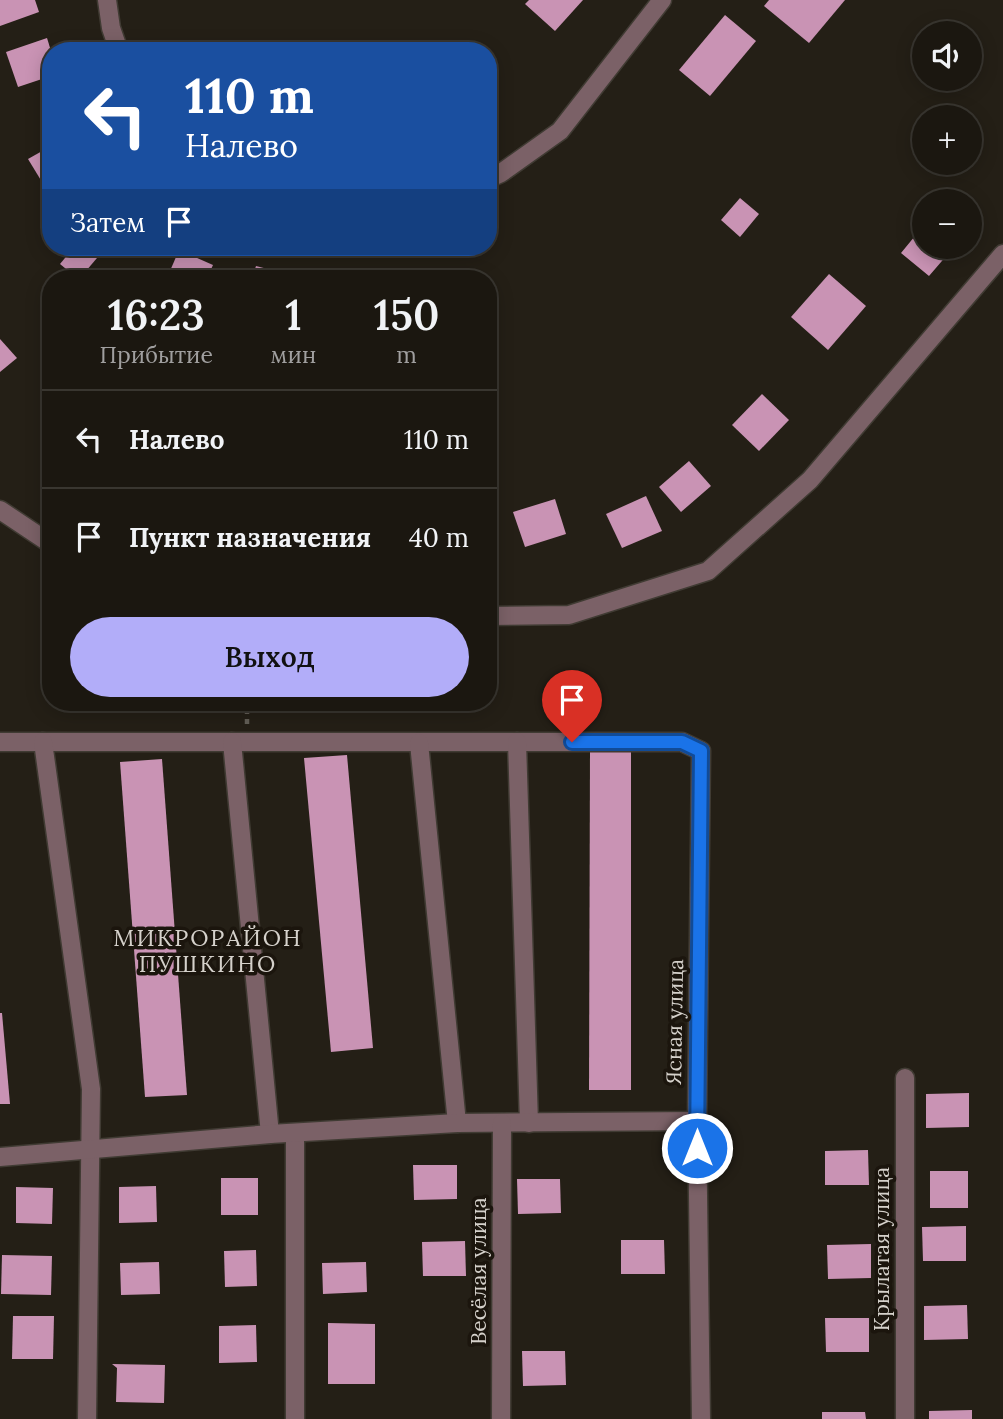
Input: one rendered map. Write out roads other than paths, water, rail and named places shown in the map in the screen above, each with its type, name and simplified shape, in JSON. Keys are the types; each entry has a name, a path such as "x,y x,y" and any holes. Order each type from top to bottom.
{"street":[{"path":"107,0 110,28 115,42"},
{"path":"497,175 560,131 662,0"},
{"path":"497,615 569,615 708,571 810,480 1003,254"},
{"path":"0,510 42,538"},
{"path":"0,742 517,742 529,1123"},
{"path":"43,742 92,1089 87,1419"},
{"path":"232,742 270,1134"},
{"name":"Ясная улица","path":"517,742 682,742 701,751 697,1121 701,1419"},
{"path":"419,743 457,1123"},
{"name":"Крылатая улица","path":"905,1078 905,1419"},
{"path":"0,1157 270,1134 457,1123 697,1121"},
{"name":"Весёлая улица","path":"501,1419 502,1123"},
{"path":"295,1133 295,1419"}],"district":[{"name":"МИКРОРАЙОН ПУШКИНО","path":"208,951"}]}
